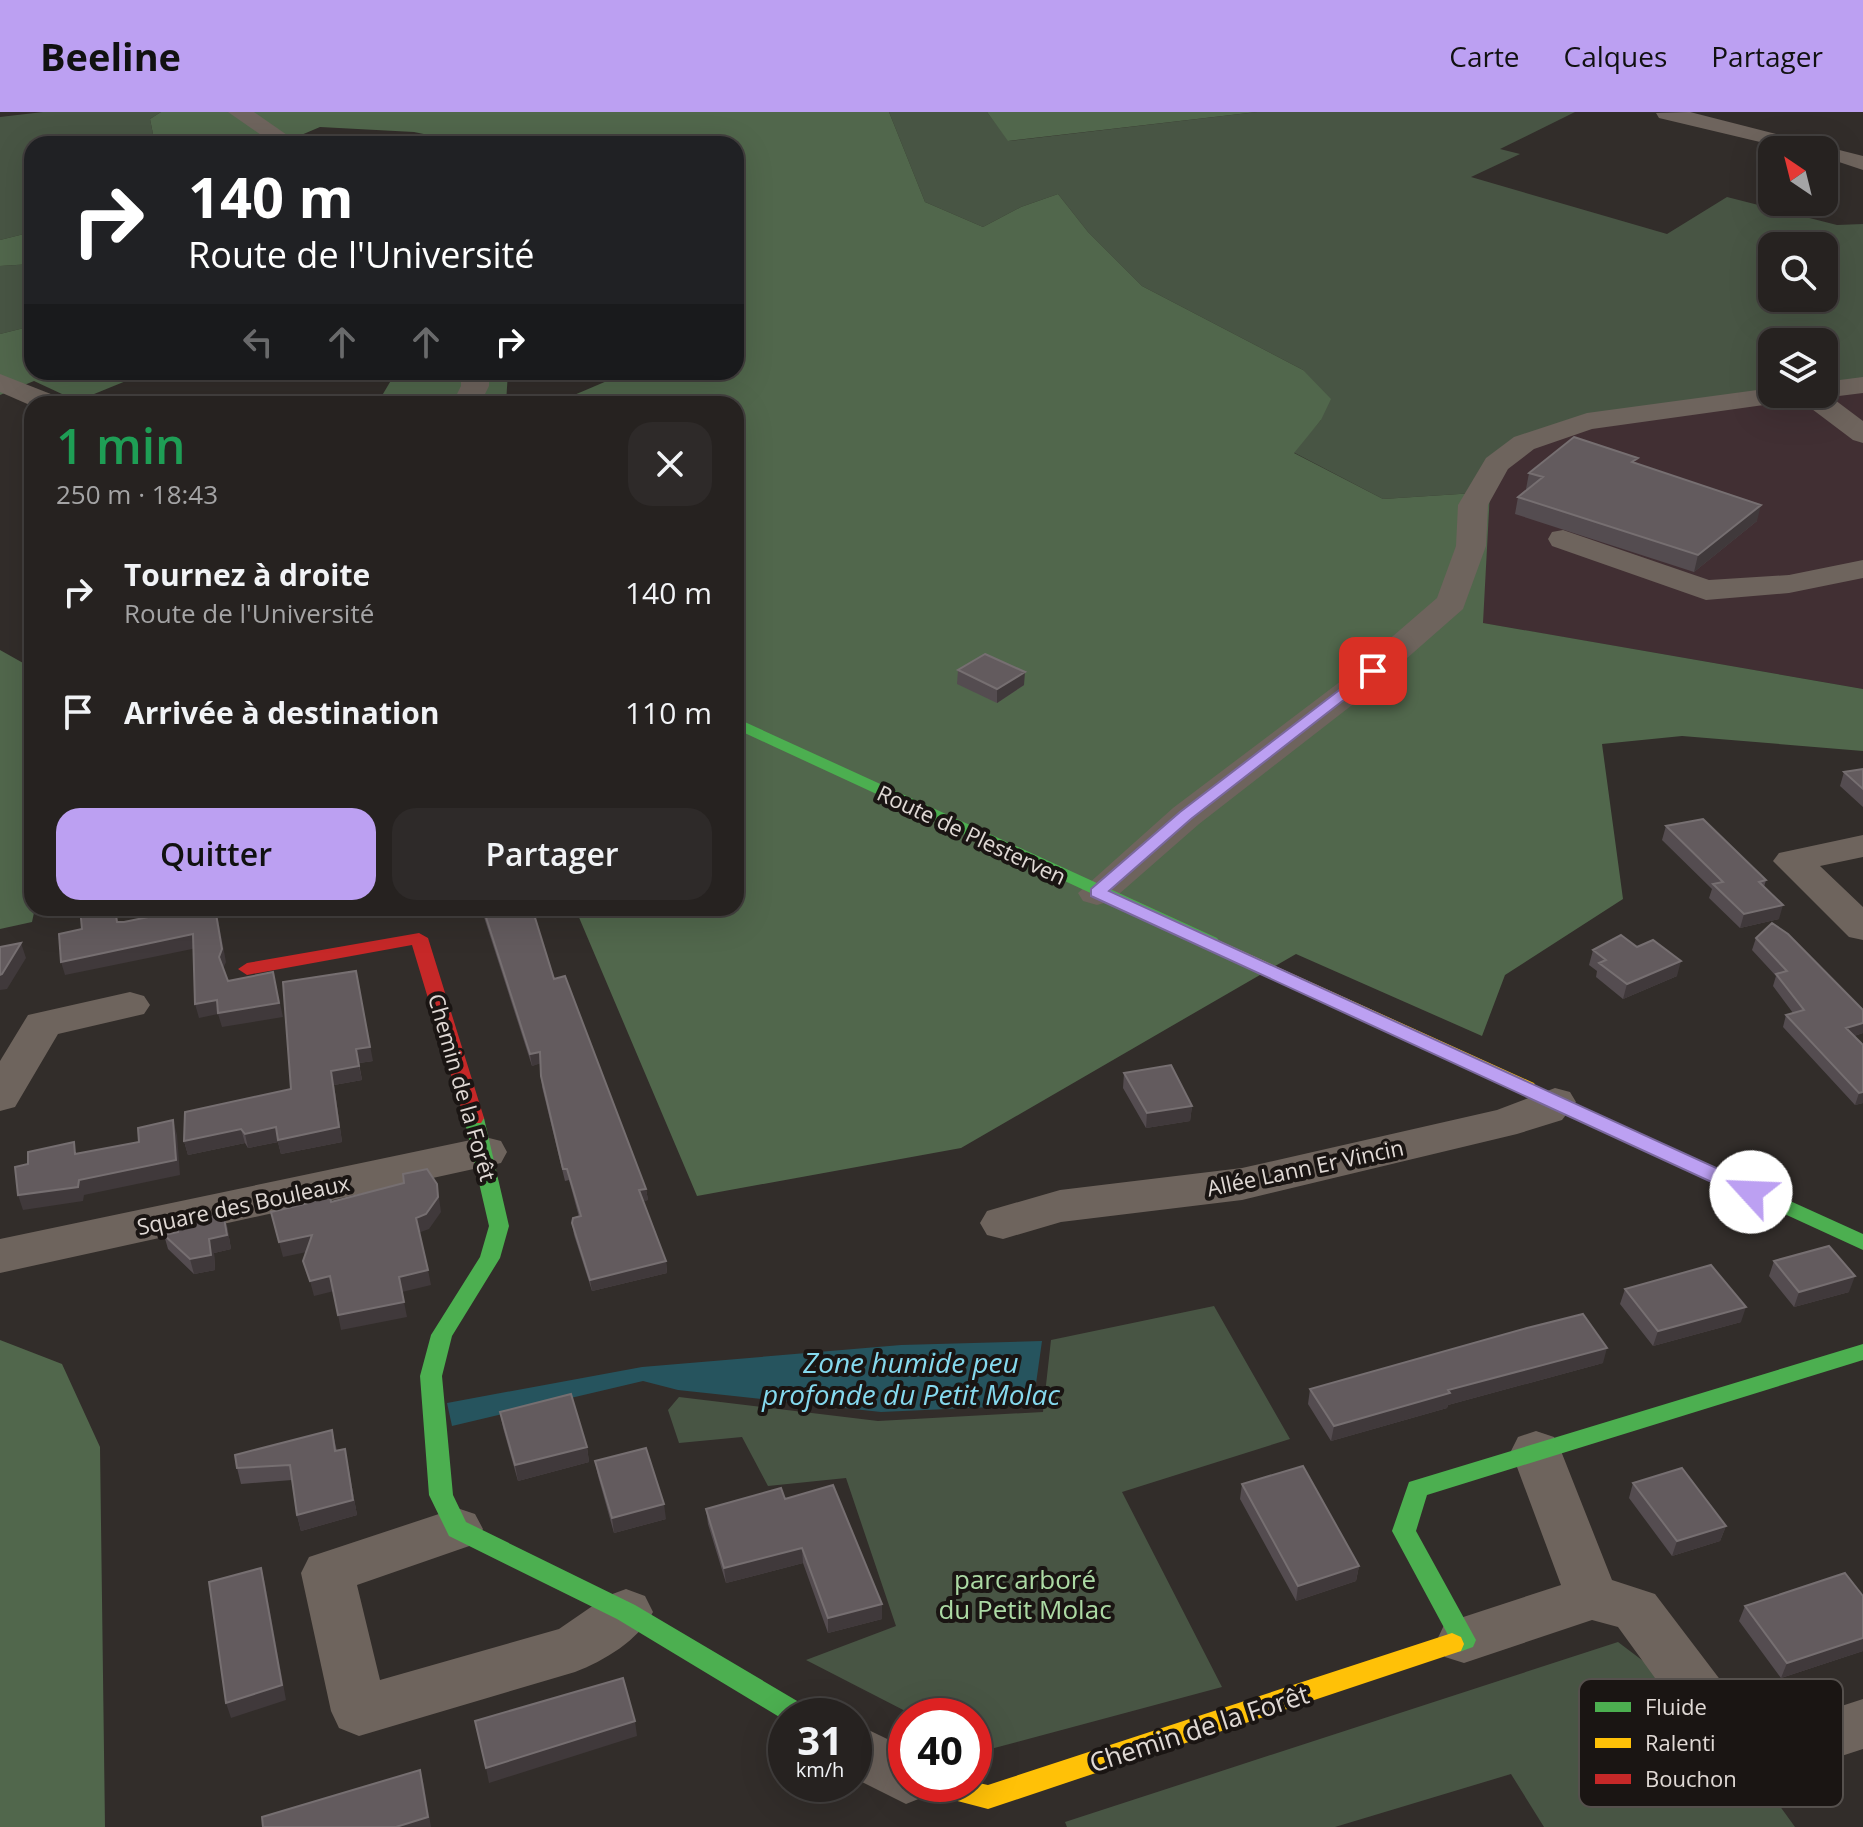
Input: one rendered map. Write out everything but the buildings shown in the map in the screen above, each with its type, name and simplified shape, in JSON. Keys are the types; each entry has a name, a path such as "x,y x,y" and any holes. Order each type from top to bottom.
{"street":[{"path":"239,112 276,136"},
{"path":"1667,113 1764,136"},
{"path":"1838,155 1863,163"},
{"path":"0,382 32,396"},
{"path":"1838,388 1863,385"},
{"path":"1097,893 1186,816 1353,688 1452,602 1471,546 1473,505 1496,464 1524,443 1587,421 1758,398"},
{"path":"1828,408 1863,434"},
{"path":"1563,539 1706,590 1789,584 1863,569"},
{"name":"Route de Plesterven","path":"744,727 1097,893 1863,1243"},
{"path":"1863,846 1792,861 1863,928"},
{"name":"Chemin de la Forêt","path":"247,969 419,938 485,1152 499,1226 490,1258 442,1335 431,1376 441,1495 457,1529"},
{"path":"0,1097 43,1024 130,1005"},
{"name":"Allée Lann Er Vincin","path":"1003,1223 1060,1206 1242,1184 1502,1124 1547,1110 1555,1102"},
{"name":"Square des Bouleaux","path":"0,1256 485,1152"},
{"path":"1464,1640 1404,1531 1417,1489 1863,1352"},
{"path":"1536,1451 1592,1597 1636,1610 1687,1679"},
{"path":"626,1612 575,1648 359,1711 328,1573 457,1529 626,1612 770,1698"},
{"name":"Chemin de la Forêt","path":"972,1802 995,1812 1464,1640 1592,1597"},
{"path":"1843,1731 1863,1724"}],"shaded area":[{"path":"1863,387 1863,689 1482,623 1490,492 1507,466 1535,445 1607,421 1758,401 1758,408 1838,408 1838,390"}],"green space":[{"path":"43,112 161,112 150,119 153,136 24,136 24,234 0,240 0,117"},
{"path":"161,112 889,112 925,202 983,227 1021,207 1058,194 1088,232 1142,286 1303,370 1331,399 1321,420 1294,453 1383,499 1490,492 1483,623 1863,689 1863,751 1682,736 1602,744 1623,899 1505,975 1482,1036 1296,954 961,1148 697,1196 578,916 744,916 744,396 572,396 609,380 744,380 744,136 433,136 414,132 320,127 299,136 153,136 150,119"},
{"path":"889,112 987,112 1009,141 1257,112 1575,112 1500,149 1520,154 1471,177 1667,234 1727,197 1758,205 1758,216 1802,216 1837,225 1863,224 1863,387 1838,390 1838,328 1758,328 1758,396 1622,417 1564,433 1522,453 1504,471 1490,492 1383,499 1293,452 1321,420 1303,370 1142,286 1088,232 1058,194 1021,207 983,227 925,202"},
{"path":"987,112 1257,112 1008,141"},
{"path":"24,234 24,264 0,266 0,240"},
{"path":"24,264 24,328 0,334 0,266"},
{"path":"24,328 24,380 128,380 89,396 66,396 34,381 0,395 0,334"},
{"path":"391,380 507,380 506,396 382,396"},
{"path":"0,650 24,664 24,916 33,916 32,922 0,929"},
{"name":"parc arboré du Petit Molac","path":"1214,1306 1290,1439 1122,1492 1222,1687 992,1749 992,1698 888,1698 888,1702 806,1660 896,1626 846,1478 768,1486 742,1437 679,1443 668,1410 679,1397 878,1421 1043,1412 1051,1340"},
{"path":"0,1340 62,1364 100,1447 105,1827 0,1827"},
{"path":"1618,1642 1667,1679 1579,1679 1579,1807 1781,1807 1795,1827 1544,1827 1511,1774 1335,1827 1067,1827 1065,1822"}],"water":[{"name":"Zone humide peu profonde du Petit Molac","path":"1042,1341 1033,1405 881,1412 678,1390 643,1381 452,1426 447,1403 642,1367 901,1345"}],"traffic: fast":[{"path":"744,727 1211,942"},
{"path":"1527,1088 1863,1243"},
{"path":"474,1118 499,1226 490,1258 442,1335 431,1376 441,1495 457,1529 626,1612 770,1698"},
{"path":"1452,1644 1464,1640 1404,1531 1417,1489 1863,1352"}],"traffic: slow":[{"path":"1211,942 1527,1088"},
{"path":"992,1796 1452,1644"}],"traffic: jam":[{"path":"247,969 419,938 474,1118"}],"route":[{"path":"1373,671 1186,816 1097,893 1751,1192"}]}
